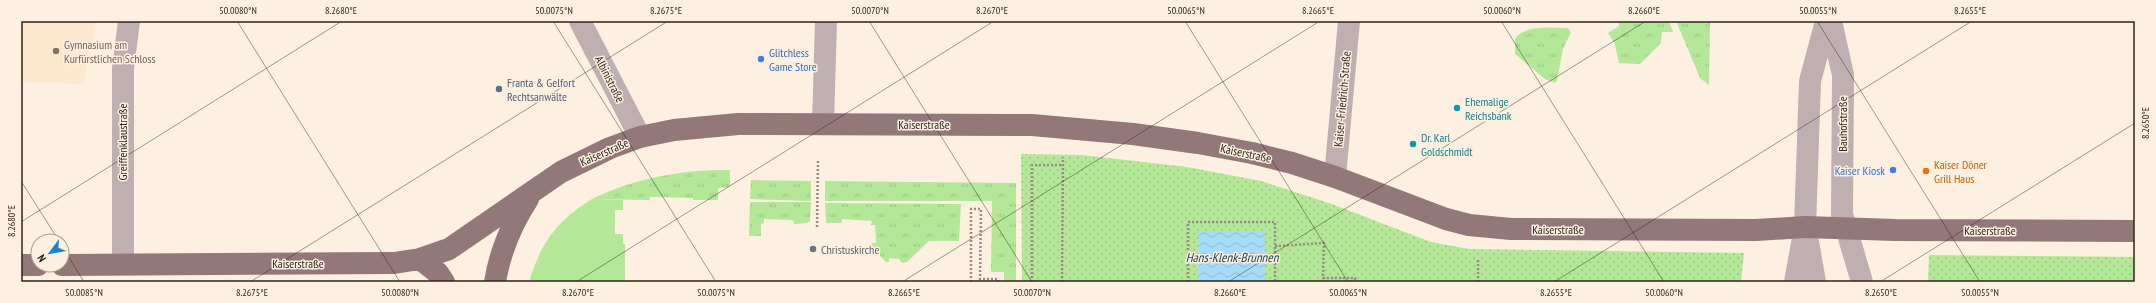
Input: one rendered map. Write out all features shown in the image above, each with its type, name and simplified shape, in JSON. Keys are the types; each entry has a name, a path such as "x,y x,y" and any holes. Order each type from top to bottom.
{"main road":[{"name":"Kaiserstraße","path":"70,265 394,263 420,259 449,249 561,172 586,159 640,137 705,126 823,124 1032,125 1133,134 1252,153 1335,177 1446,219 1476,226 1511,229 1756,230 1805,227 2135,231"},
{"path":"495,282 502,250 510,230 533,192"},
{"path":"420,259 438,273 444,282"}],"street":[{"name":"Greiffenklaustraße","path":"123,264 123,69 129,21"},
{"name":"Albinistraße","path":"580,21 640,137"},
{"path":"823,124 826,21"},
{"name":"Kaiser-Friedrich-Straße","path":"1335,177 1349,21"},
{"path":"1795,282 1805,227 1810,81 1826,21"},
{"name":"Bauhofstraße","path":"1831,21 1843,75 1842,189 1845,228"},
{"path":"1805,227 1815,282"},
{"path":"1845,228 1862,282"}],"path":[{"path":"1062,282 1063,157"},
{"path":"817,227 818,161"},
{"path":"1032,282 1032,164 1063,165"},
{"path":"970,282 971,209 981,209 980,279 998,279 998,282"},
{"path":"1188,282 1188,222 1275,222 1274,282"},
{"path":"1274,246 1324,243 1323,278 1355,278 1355,282"},
{"path":"1478,260 1478,282"}],"shaded area":[{"name":"Gymnasium am Kurfürstlichen Schloss","path":"21,21 97,21 83,84 21,82"}],"green space":[{"path":"1619,21 1669,21 1673,32 1662,32 1661,43 1640,64 1619,63 1615,44 1608,33 1619,26"},
{"path":"1676,21 1710,21 1709,85 1700,78"},
{"path":"1539,28 1568,28 1571,32 1563,49 1557,81 1555,83 1545,79 1515,54 1515,39 1519,34 1525,31"},
{"path":"1021,154 1082,155 1187,167 1261,181 1329,203 1431,242 1469,249 1744,253 1741,282 1265,282 1265,232 1199,232 1198,282 1022,282"},
{"path":"730,170 730,187 718,188 718,200 650,197 650,200 592,199 625,185 660,176 695,171"},
{"path":"751,180 811,181 811,201 750,199"},
{"path":"825,181 1016,183 1016,282 1004,282 1004,272 991,272 992,201 825,201"},
{"path":"592,199 623,200 623,210 615,210 615,234 623,234 623,244 625,244 625,280 649,282 529,282 539,255 552,234 569,216"},
{"path":"750,202 811,202 810,221 807,223 794,224 793,220 764,219 764,223 761,224 761,236 749,236"},
{"path":"825,203 961,204 959,241 929,241 907,262 902,263 899,259 889,258 889,262 886,262 873,248 872,243 876,243 875,225 871,225 872,221 842,219 842,223 826,223"},
{"path":"1929,255 2135,257 2135,282 1928,282"}],"water":[{"name":"Hans-Klenk-Brunnen","path":"1199,232 1265,232 1265,282 1198,282"}],"place":[{"name":"Gymnasium am Kurfürstlichen Schloss","path":"56,51"},
{"name":"Glitchless Game Store","path":"761,59"},
{"name":"Franta & Gelfort Rechtsanwälte","path":"499,89"},
{"name":"Ehemalige Reichsbank","path":"1457,108"},
{"name":"Dr. Karl Goldschmidt","path":"1413,144"},
{"name":"Kaiser Kiosk","path":"1893,170"},
{"name":"Kaiser Döner Grill Haus","path":"1926,171"},
{"name":"Christuskirche","path":"813,249"}]}
